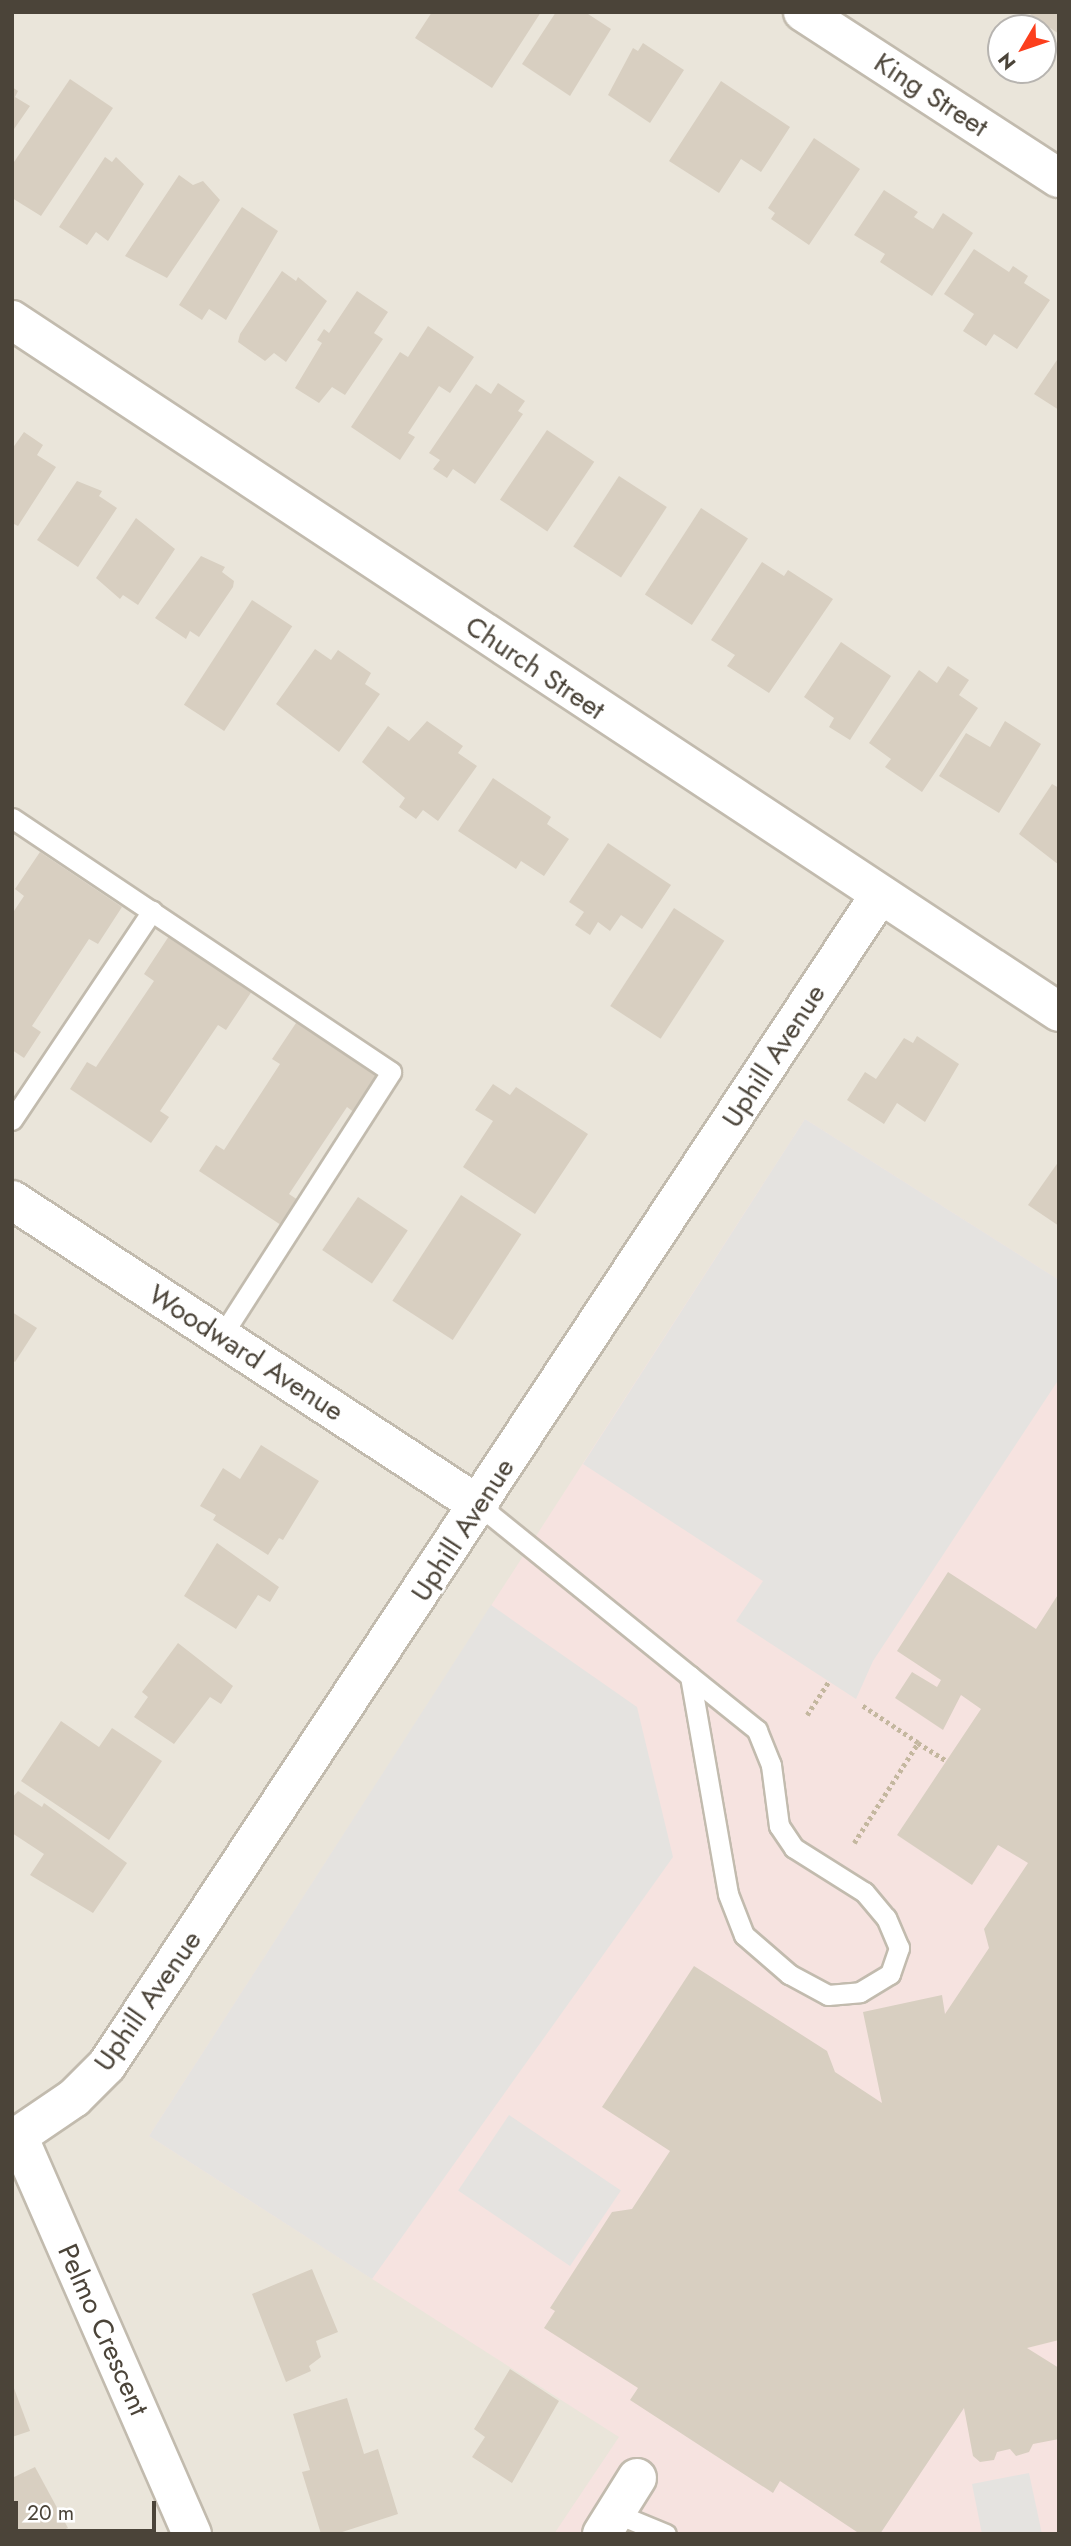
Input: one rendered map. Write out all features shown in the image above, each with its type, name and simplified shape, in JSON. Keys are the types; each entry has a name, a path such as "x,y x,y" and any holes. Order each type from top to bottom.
{"street":[{"name":"King Street","path":"803,12 1059,178"},
{"name":"Church Street","path":"12,320 879,896 1059,1012"},
{"name":"Uphill Avenue","path":"15,2131 74,2098 107,2065 480,1506 879,896"},
{"name":"Woodward Avenue","path":"12,1200 480,1506"},
{"name":"Pelmo Crescent","path":"15,2131 192,2534"},
{"path":"609,2523 637,2478"}],"lane":[{"path":"12,818 391,1072 222,1337"},
{"path":"12,1120 152,911"},
{"path":"480,1506 757,1730 771,1765 779,1826 794,1848 864,1892 887,1918 899,1948 891,1974 860,1992 828,1995 789,1974 744,1935 728,1894 690,1676"},
{"path":"609,2523 666,2534"}],"path":[{"path":"807,1714 829,1681"},
{"path":"861,1705 947,1760"},
{"path":"854,1843 918,1743"}],"shaded area":[{"path":"12,12 1059,12 1059,2534 12,2534"},
{"path":"805,1119 1059,1280 1059,2534 554,2534 619,2437 149,2136"},
{"path":"805,1119 1059,1280 1059,1379 873,1661 856,1699 736,1621 763,1581 583,1464"},
{"path":"491,1605 637,1707 673,1857 372,2279 149,2136"},
{"path":"509,2115 621,2190 570,2266 458,2190"},
{"path":"1029,2473 1042,2534 982,2534 972,2484"}],"building":[{"path":"432,12 541,12 492,88 415,38"},
{"path":"556,12 585,12 611,29 570,96 522,64"},
{"path":"1027,12 1059,12 1059,34 1057,14"},
{"path":"643,43 684,70 650,123 608,95 633,48 638,51"},
{"path":"70,79 113,108 41,216 12,198 12,165"},
{"path":"721,81 790,127 761,172 741,159 719,193 669,161"},
{"path":"12,87 18,91 15,97 30,106 12,132"},
{"path":"814,138 860,169 809,245 771,219 775,213 768,208"},
{"path":"105,157 112,162 116,157 144,184 108,241 96,232 87,245 59,227"},
{"path":"179,175 193,185 203,181 220,200 167,278 125,256"},
{"path":"884,190 918,212 914,217 933,229 943,213 973,233 932,296 880,262 885,254 854,235"},
{"path":"242,207 278,231 226,320 209,309 202,320 179,305"},
{"path":"974,249 1009,272 1013,266 1028,276 1024,283 1050,300 1017,349 994,334 986,346 963,331 974,314 944,294"},
{"path":"282,271 296,281 298,277 327,301 286,362 274,353 265,361 238,342 240,334"},
{"path":"357,291 388,312 374,333 383,339 345,395 332,387 319,403 295,388 322,343 317,340 324,329 329,333"},
{"path":"428,326 474,357 450,393 439,386 408,433 415,437 400,460 351,427 400,352 408,357"},
{"path":"1059,357 1059,410 1034,394"},
{"path":"498,383 525,401 518,411 523,414 475,484 453,469 447,478 433,469 440,460 429,453 476,384 491,394"},
{"path":"547,430 594,462 547,532 500,500"},
{"path":"24,432 43,445 37,455 56,467 18,526 12,523 12,449"},
{"path":"619,476 667,507 621,577 573,546"},
{"path":"77,481 102,491 99,496 117,508 78,567 37,540"},
{"path":"701,508 748,538 692,625 645,594"},
{"path":"136,518 175,549 138,605 123,595 120,599 96,578"},
{"path":"201,556 225,567 222,572 234,581 233,587 199,637 190,631 186,639 155,618"},
{"path":"762,562 784,576 788,570 833,599 769,693 727,666 735,655 711,640"},
{"path":"252,600 292,626 224,731 184,705"},
{"path":"841,642 891,676 850,740 829,727 834,718 804,697"},
{"path":"315,649 331,660 338,650 371,673 365,684 380,694 339,752 276,704"},
{"path":"948,666 969,680 959,695 978,708 922,792 885,767 891,759 869,743 919,670 937,683"},
{"path":"427,721 463,746 458,753 477,766 438,821 423,810 416,819 399,807 405,798 362,762 388,726 409,741"},
{"path":"1005,721 1041,744 999,813 939,776 966,733 990,747"},
{"path":"493,778 551,817 547,824 569,839 544,876 521,861 516,869 458,831"},
{"path":"1052,784 1059,788 1059,865 1019,834"},
{"path":"608,843 671,885 642,929 621,915 610,931 598,922 590,935 575,925 584,912 569,902"},
{"path":"40,852 122,907 98,944 89,939 32,1026 41,1032 24,1058 12,1050 12,914 24,896 15,889"},
{"path":"674,908 724,941 661,1039 610,1006"},
{"path":"169,936 252,991 226,1030 218,1025 160,1111 169,1117 151,1143 70,1089 87,1062 96,1067 154,981 144,974"},
{"path":"298,1020 381,1075 355,1113 347,1107 289,1194 298,1200 281,1225 199,1171 216,1145 224,1150 280,1064 272,1059"},
{"path":"917,1036 959,1064 925,1122 897,1103 884,1124 847,1100 865,1072 876,1079 904,1038 913,1043"},
{"path":"493,1084 510,1095 516,1087 588,1134 535,1214 463,1167 493,1121 475,1110"},
{"path":"1059,1161 1059,1226 1028,1205"},
{"path":"461,1195 521,1234 453,1340 392,1301"},
{"path":"358,1197 408,1231 372,1284 322,1250"},
{"path":"12,1312 37,1328 15,1362 12,1360"},
{"path":"261,1445 319,1481 283,1540 279,1538 268,1555 213,1520 216,1515 200,1506 223,1468 240,1479"},
{"path":"217,1543 279,1587 270,1602 258,1595 236,1629 184,1596"},
{"path":"948,1572 1036,1629 1059,1593 1059,2340 1027,2348 1059,2368 1059,2439 1033,2444 1029,2452 1016,2456 1010,2449 997,2452 994,2460 980,2462 973,2456 964,2408 880,2534 860,2534 780,2481 773,2493 630,2400 638,2388 544,2328 555,2311 550,2308 612,2212 632,2209 670,2151 602,2107 694,1966 827,2051 835,2072 882,2103 863,2012 942,1995 945,2014 989,1948 984,1929 1028,1863 998,1845 972,1885 897,1835 981,1709 961,1695 943,1730 895,1698 912,1672 937,1687 941,1680 897,1651"},
{"path":"178,1643 233,1686 221,1704 210,1697 174,1744 134,1717 148,1697 142,1692"},
{"path":"61,1721 99,1747 112,1728 162,1761 109,1840 21,1781"},
{"path":"18,1791 42,1807 44,1803 127,1863 93,1913 30,1875 44,1854 12,1833 12,1798"},
{"path":"312,2269 338,2332 316,2341 321,2357 309,2366 311,2371 286,2382 252,2294"},
{"path":"510,2369 559,2401 512,2483 472,2457 485,2437 474,2429"},
{"path":"12,2383 30,2431 12,2437"},
{"path":"347,2398 364,2454 378,2449 398,2514 336,2534 321,2534 302,2472 310,2470 293,2414"},
{"path":"35,2467 68,2528 54,2534 12,2534 12,2478"}]}
